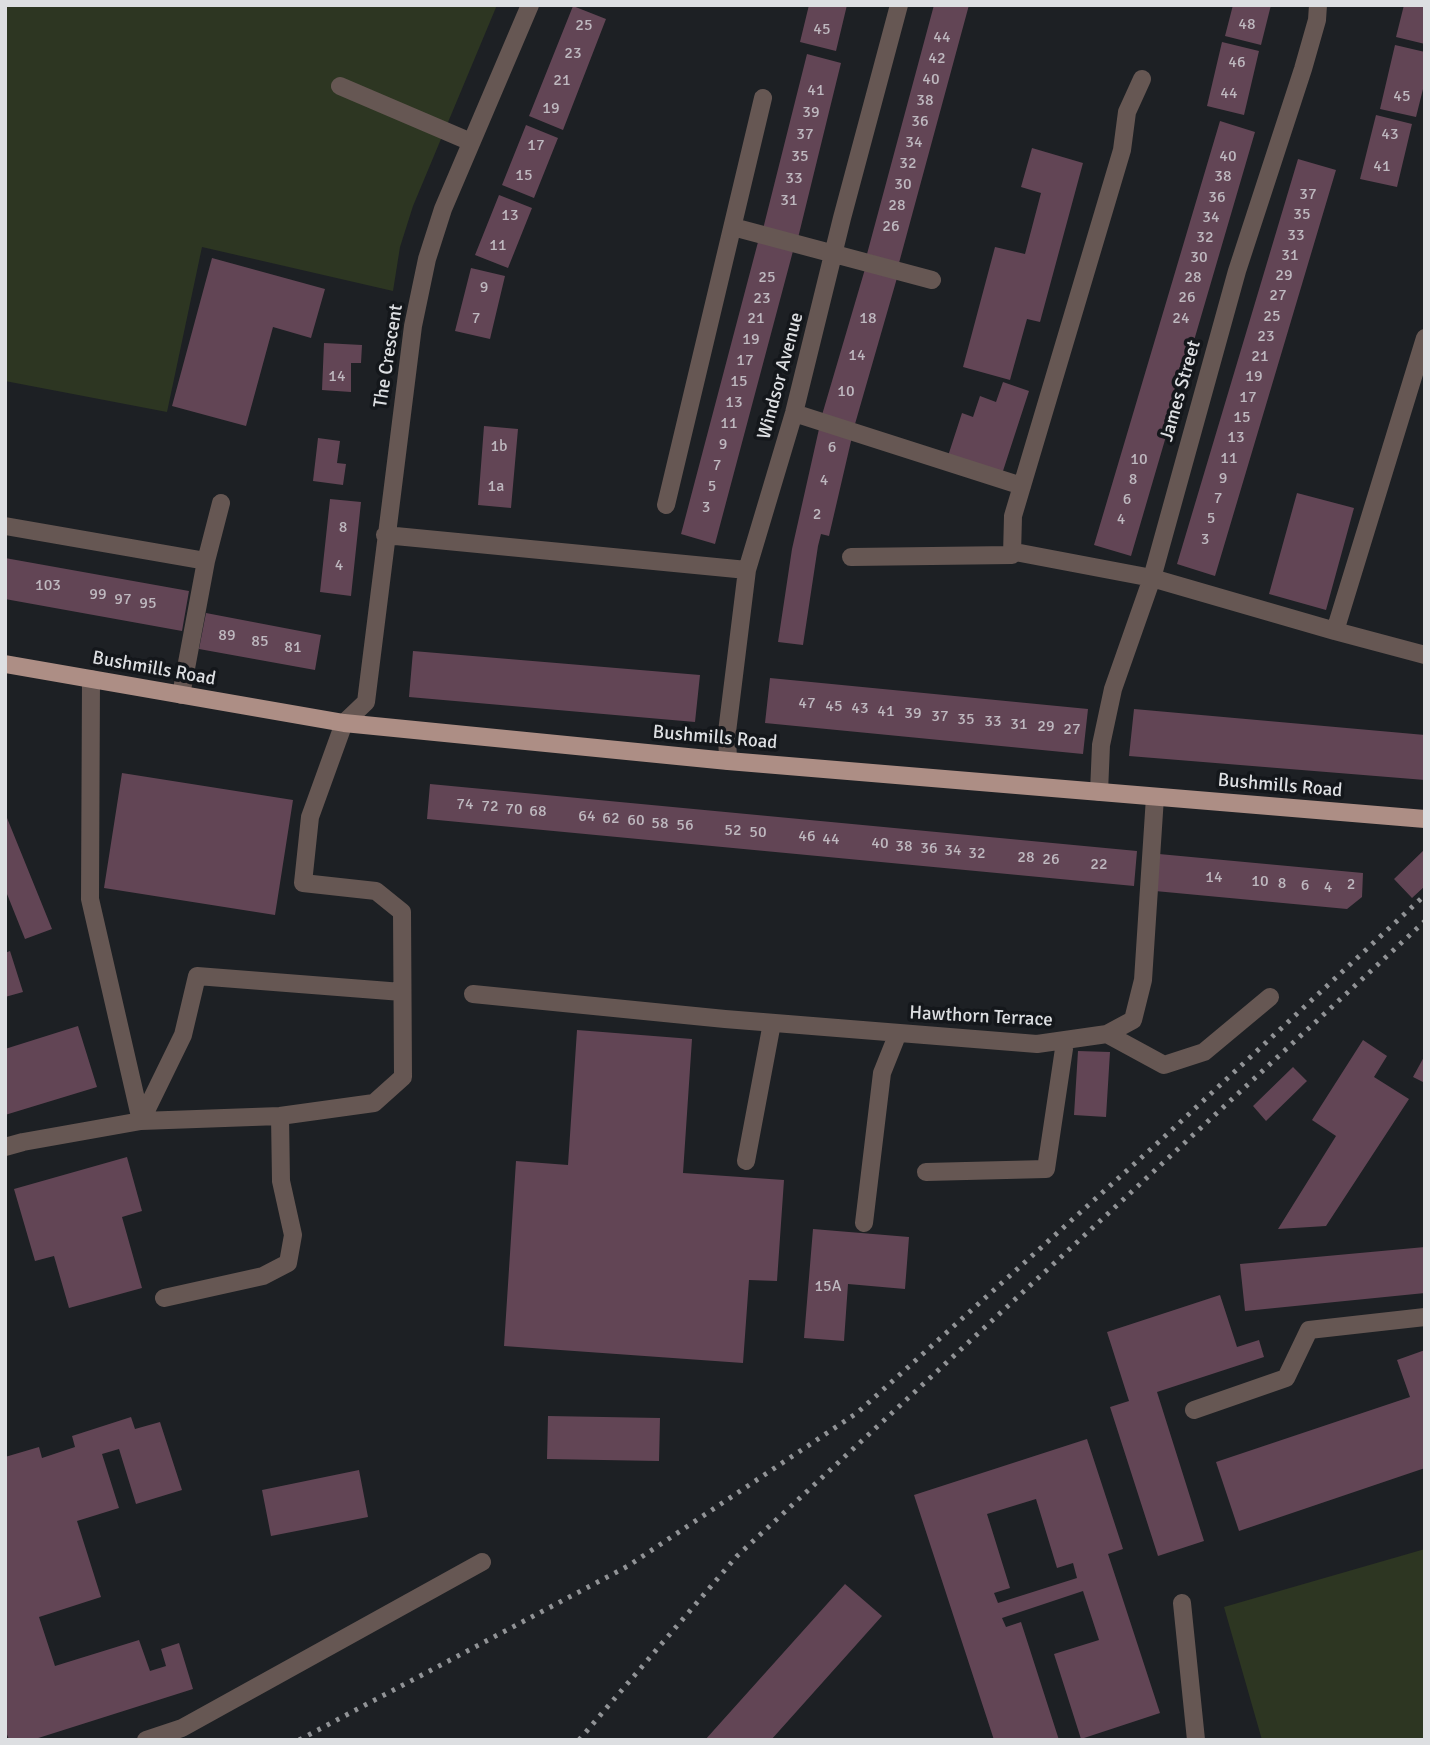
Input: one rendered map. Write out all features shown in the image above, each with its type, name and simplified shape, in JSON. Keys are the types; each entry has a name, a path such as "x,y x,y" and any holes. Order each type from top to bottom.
{"main road":[{"name":"Bushmills Road","path":"5,664 344,723 728,761 1425,819"}],"street":[{"name":"The Crescent","path":"344,723 366,702 413,326 427,259 443,209 530,5"},
{"name":"Windsor Avenue","path":"728,761 727,732 747,570 794,413 899,5"},
{"name":"James Street","path":"1100,792 1101,745 1113,690 1152,578 1237,271 1303,69 1317,20 1318,5"},
{"path":"1012,555 1013,516 1122,150 1127,112 1142,79"},
{"path":"340,86 471,142"},
{"path":"666,505 763,98"},
{"path":"733,227 932,280"},
{"path":"1335,631 1425,338"},
{"path":"794,413 1022,486"},
{"path":"181,695 206,561 221,503"},
{"path":"5,526 206,561"},
{"path":"385,535 747,570"},
{"path":"850,557 1012,555 1015,552 1152,578 1425,655"},
{"path":"91,679 90,899 141,1121"},
{"path":"5,1147 141,1121 279,1116 374,1103 403,1077 402,912 376,891 303,883 310,817 344,723"},
{"name":"Hawthorn Terrace","path":"473,994 725,1019 1037,1044 1107,1034 1133,1020 1143,980 1155,797"},
{"path":"141,1121 183,1035 197,976 402,992"},
{"path":"1107,1034 1164,1065 1204,1052 1270,997"},
{"path":"746,1161 772,1023"},
{"path":"864,1223 882,1073 898,1033"},
{"path":"926,1172 1046,1169 1065,1042"},
{"path":"164,1298 263,1276 288,1263 293,1235 281,1181 279,1116"},
{"path":"1194,1410 1286,1378 1309,1330 1425,1317"},
{"path":"146,1740 182,1728 482,1562"},
{"path":"1182,1603 1196,1740"}],"green space":[{"path":"5,5 497,5 413,206 400,247 393,291 202,247 167,412 5,381"},
{"path":"1425,1549 1425,1740 1262,1740 1224,1607"}],"building":[{"path":"809,5 847,5 836,51 800,42"},
{"path":"934,5 969,5 899,263 867,254"},
{"path":"1233,5 1271,5 1261,45 1225,36"},
{"path":"1404,5 1425,5 1425,44 1396,37"},
{"path":"573,6 606,19 563,130 529,116"},
{"path":"1222,42 1259,51 1244,115 1207,106"},
{"path":"1395,45 1425,52 1425,81 1416,117 1380,109"},
{"path":"807,54 841,63 798,238 763,229"},
{"path":"1376,115 1412,124 1397,187 1360,179"},
{"path":"1220,121 1255,132 1131,556 1094,545"},
{"path":"526,125 558,138 534,198 502,185"},
{"path":"1032,148 1083,163 1040,322 1027,319 1010,380 963,367 995,247 1025,254 1041,193 1021,187"},
{"path":"1298,159 1336,170 1215,576 1177,564"},
{"path":"499,195 532,208 508,268 475,255"},
{"path":"758,242 793,251 715,544 681,534"},
{"path":"212,258 325,289 311,338 273,327 246,426 172,406"},
{"path":"471,268 505,276 490,339 455,331"},
{"path":"865,269 897,278 855,424 822,415"},
{"path":"324,343 362,345 361,363 351,363 351,392 322,390"},
{"path":"1003,382 1029,391 1002,474 948,456 962,413 973,417 980,396 996,402"},
{"path":"484,426 518,429 511,508 478,505"},
{"path":"819,429 852,437 829,536 821,534 818,546 803,645 778,642 792,549"},
{"path":"318,438 340,441 337,463 346,464 343,485 313,481"},
{"path":"1297,493 1354,508 1326,610 1269,594"},
{"path":"330,499 361,502 351,596 320,592"},
{"path":"5,558 189,591 182,631 5,599"},
{"path":"206,613 321,635 315,670 199,649"},
{"path":"413,651 700,675 695,722 409,697"},
{"path":"770,678 1088,709 1083,754 765,723"},
{"path":"1134,709 1425,735 1425,780 1129,756"},
{"path":"122,773 293,800 275,915 104,888"},
{"path":"430,784 1137,851 1134,886 427,819"},
{"path":"5,813 52,929 25,939 5,889"},
{"path":"1425,849 1425,886 1412,898 1394,879"},
{"path":"1159,854 1363,873 1362,897 1347,909 1155,891"},
{"path":"10,951 23,992 5,997 5,953"},
{"path":"78,1026 97,1087 5,1115 5,1049"},
{"path":"577,1030 692,1039 683,1173 784,1180 777,1281 749,1280 743,1363 504,1346 516,1161 568,1165"},
{"path":"1363,1040 1387,1056 1374,1077 1409,1099 1326,1226 1278,1229 1336,1136 1312,1120"},
{"path":"1078,1051 1110,1052 1106,1117 1074,1115"},
{"path":"1425,1055 1425,1083 1413,1077"},
{"path":"1293,1067 1307,1081 1266,1121 1253,1106"},
{"path":"127,1157 142,1211 122,1217 142,1288 69,1308 54,1256 35,1261 14,1189"},
{"path":"813,1229 909,1237 905,1289 848,1284 844,1341 804,1338"},
{"path":"1425,1247 1425,1293 1245,1311 1240,1264"},
{"path":"1220,1295 1237,1347 1259,1340 1264,1357 1157,1392 1204,1541 1158,1556 1110,1407 1129,1401 1107,1332"},
{"path":"1425,1350 1425,1468 1239,1531 1216,1462 1410,1397 1397,1360"},
{"path":"548,1416 660,1418 659,1461 547,1459"},
{"path":"131,1417 135,1429 160,1422 182,1490 136,1504 119,1449 102,1454 119,1508 77,1521 101,1597 39,1617 55,1666 139,1640 150,1671 166,1666 161,1649 179,1643 193,1689 32,1740 9,1740 5,1729 5,1457 39,1447 42,1458 75,1447 72,1436"},
{"path":"1087,1439 1123,1549 1108,1554 1160,1713 1081,1739 1054,1654 1099,1640 1083,1591 1002,1618 1006,1627 1021,1622 1059,1740 994,1740 914,1495","holes":["1036,1499 1057,1568 1073,1563 1077,1578 998,1603 994,1593 1010,1588 987,1514"]},
{"path":"359,1470 368,1517 271,1536 262,1490"},
{"path":"845,1584 882,1616 771,1740 705,1740"}],"railway":[{"path":"299,1740 628,1566 857,1413 1162,1139 1425,895"},
{"path":"579,1740 737,1556 1425,921"}]}
